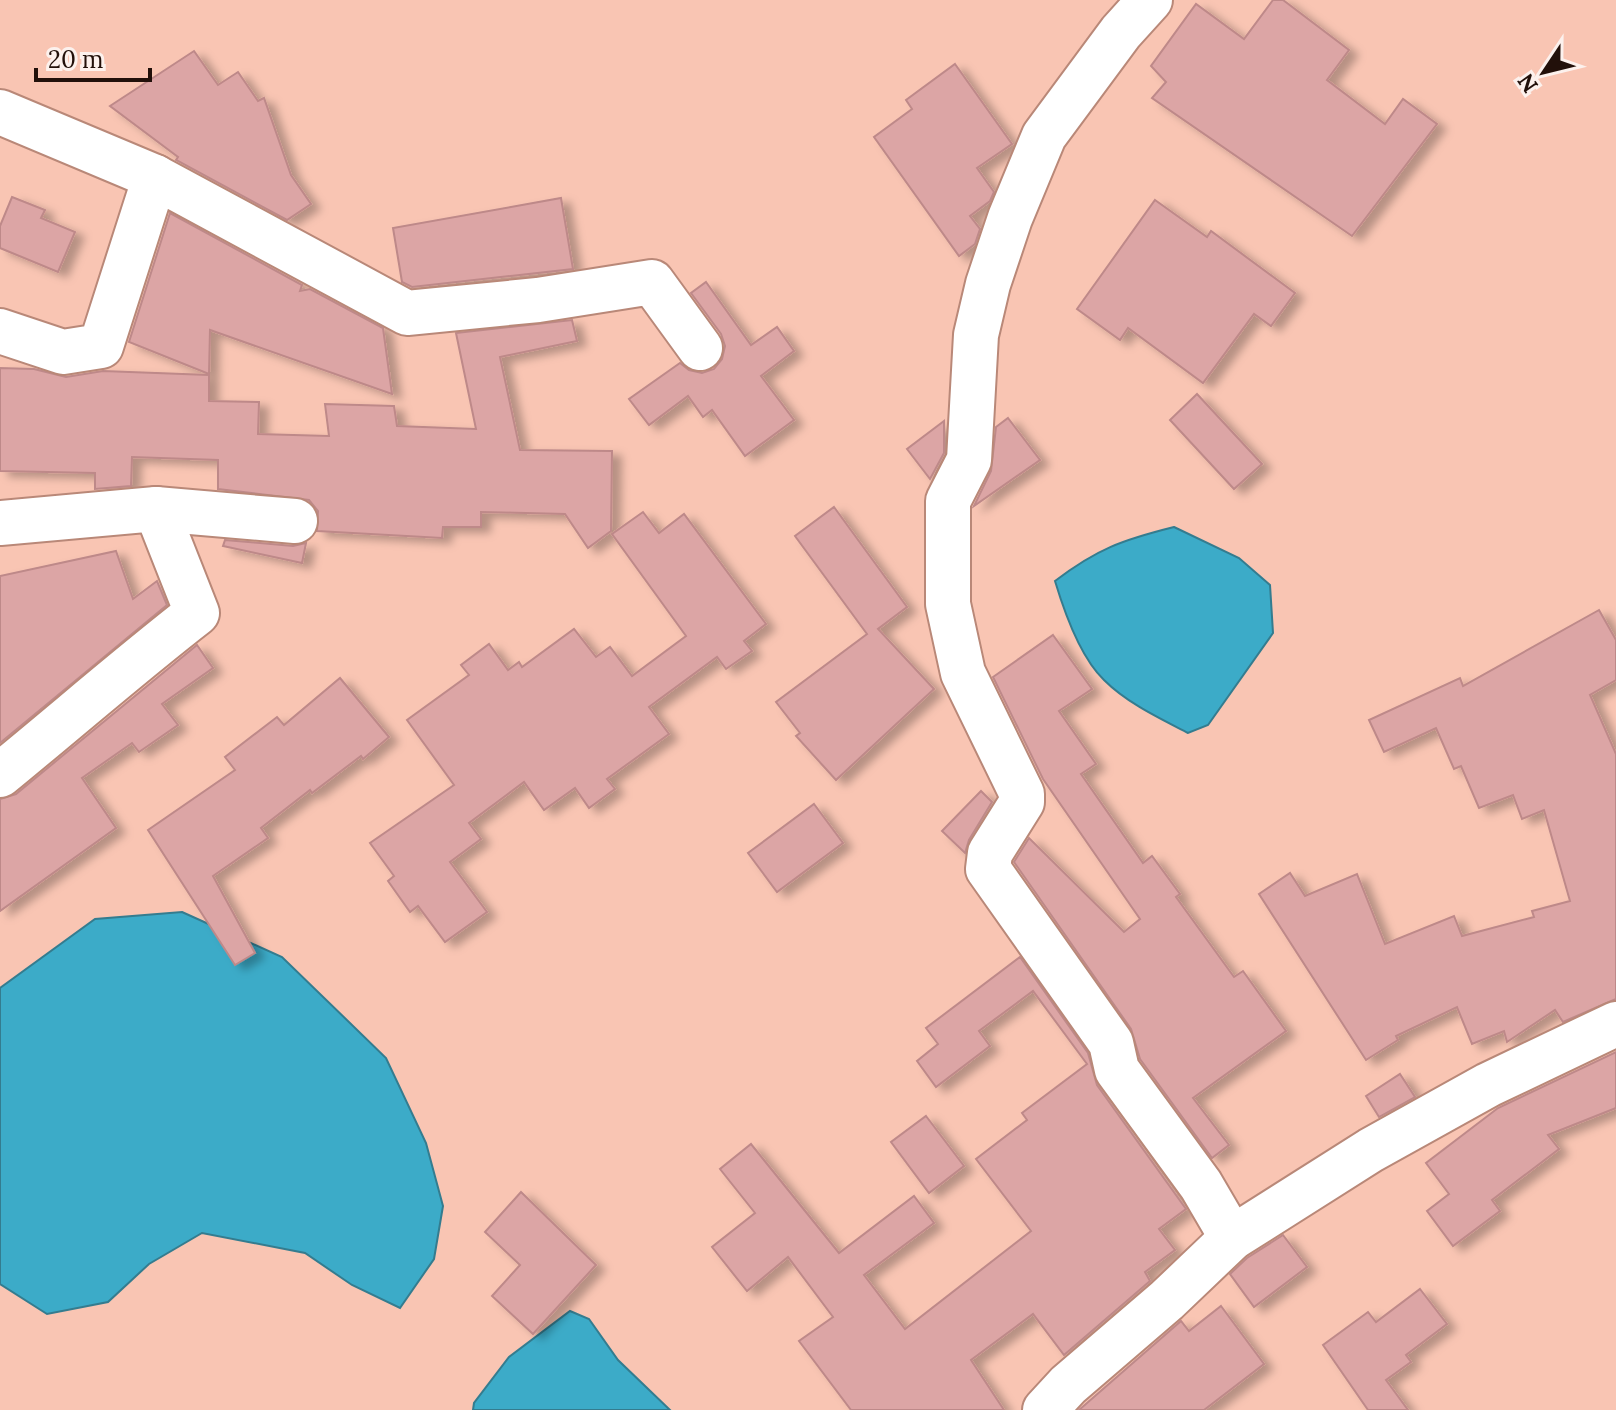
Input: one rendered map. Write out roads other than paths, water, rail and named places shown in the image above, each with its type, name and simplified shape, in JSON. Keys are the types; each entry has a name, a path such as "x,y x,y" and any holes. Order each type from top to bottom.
{"street":[{"path":"1150,0 1121,32 1044,136 1010,218 976,335 969,460 948,501 948,604 963,673 1022,794 1022,802 990,853 988,869 1111,1043 1117,1070 1201,1185 1232,1238"},
{"path":"0,112 155,177 407,313 538,300 652,282 700,348"},
{"path":"0,331 63,352 101,346 155,177"},
{"path":"0,523 156,509 295,521"},
{"path":"0,775 126,668 197,613 156,509"},
{"path":"1045,1410 1068,1385 1167,1300 1232,1238 1371,1150 1488,1085 1616,1024"}],"water":[{"path":"1174,527 1239,558 1270,585 1273,633 1208,725 1188,733 1133,703 1096,671 1074,634 1055,581 1111,547"},
{"path":"182,912 282,957 386,1058 426,1143 443,1206 434,1259 400,1308 352,1285 305,1253 202,1233 149,1264 108,1302 47,1314 0,1284 0,988 95,919"},
{"path":"570,1311 589,1319 618,1360 670,1410 473,1410 474,1403 509,1357"}]}
